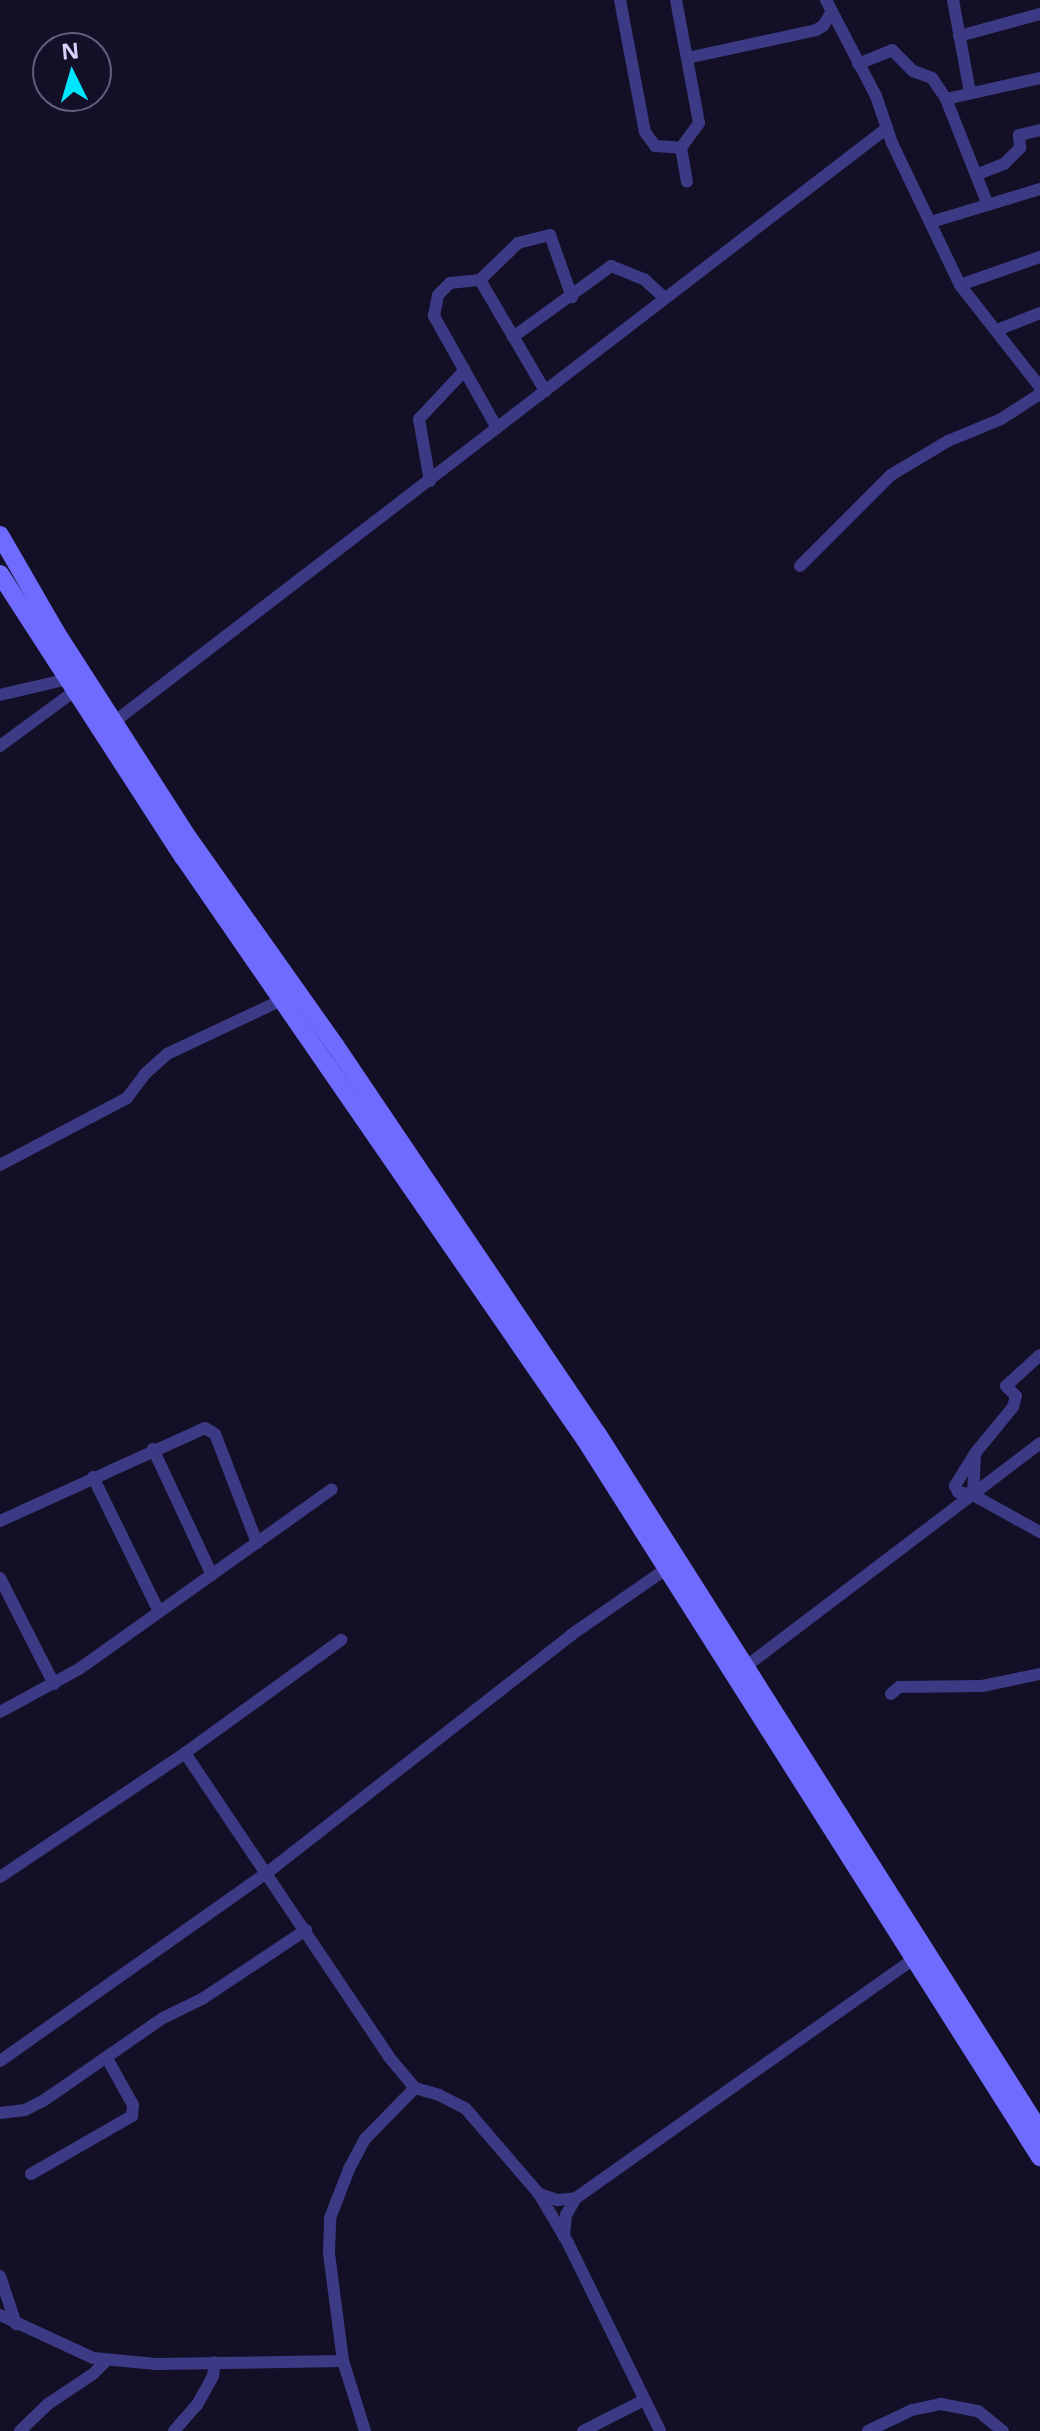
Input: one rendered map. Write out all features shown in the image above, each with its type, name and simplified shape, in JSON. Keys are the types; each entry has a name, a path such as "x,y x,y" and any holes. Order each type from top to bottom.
{"main road":[{"path":"0,535 114,722 266,952 335,1045 554,1370 671,1564 920,1955 1040,2131"},
{"path":"0,574 282,1000 744,1668 1040,2157"}],"street":[{"path":"620,0 645,132 655,146 681,148"},
{"path":"826,0 876,96 887,128 960,285 1035,371 1040,387"},
{"path":"953,0 970,93"},
{"path":"679,1 699,123 681,148 687,181"},
{"path":"959,36 1040,14"},
{"path":"687,58 816,30 832,16"},
{"path":"858,64 892,50 913,71 932,78 946,99 988,205"},
{"path":"946,99 1040,78"},
{"path":"114,722 887,128"},
{"path":"978,174 1004,164 1020,148 1019,135 1040,130"},
{"path":"931,222 1040,189"},
{"path":"497,428 434,316 433,304 450,283 480,280 518,243 550,235 572,297"},
{"path":"960,285 1040,257"},
{"path":"513,337 611,266 645,280 664,298"},
{"path":"480,280 545,391"},
{"path":"997,330 1040,313"},
{"path":"430,481 419,419 465,370"},
{"path":"800,566 891,475 948,441 1001,419 1040,394"},
{"path":"0,695 72,685"},
{"path":"0,746 72,685"},
{"path":"0,1165 127,1098 146,1073 167,1054 282,1000"},
{"path":"1040,1355 1006,1386 1016,1396 1013,1407 976,1452 955,1486 958,1492 973,1495 1040,1532"},
{"path":"0,1521 153,1449 210,1429 257,1543"},
{"path":"744,1668 1040,1443"},
{"path":"153,1449 212,1575"},
{"path":"973,1495 976,1452"},
{"path":"93,1477 159,1612"},
{"path":"0,1712 54,1684 332,1489"},
{"path":"0,2061 268,1872 382,1780 671,1564"},
{"path":"0,1578 54,1684"},
{"path":"0,1877 185,1753 341,1640"},
{"path":"891,1694 899,1687 982,1686 1040,1674"},
{"path":"185,1753 268,1872 389,2057 415,2088 439,2095 466,2109 539,2194 564,2237 660,2431"},
{"path":"0,2113 25,2110 43,2101 108,2060 163,2018 202,1999 306,1930"},
{"path":"564,2237 566,2215 576,2198 920,1955"},
{"path":"31,2174 132,2116 133,2105 108,2060"},
{"path":"365,2431 343,2361 329,2253 330,2218 349,2169 365,2139 415,2088"},
{"path":"539,2194 558,2200 576,2198"},
{"path":"0,2276 16,2324"},
{"path":"0,2315 71,2351 107,2360 156,2364 343,2361"},
{"path":"22,2430 68,2389 93,2374 107,2360"},
{"path":"174,2431 197,2405 213,2376 215,2362"},
{"path":"583,2431 644,2400"},
{"path":"868,2431 912,2410 941,2404 978,2411 1003,2431"}]}
